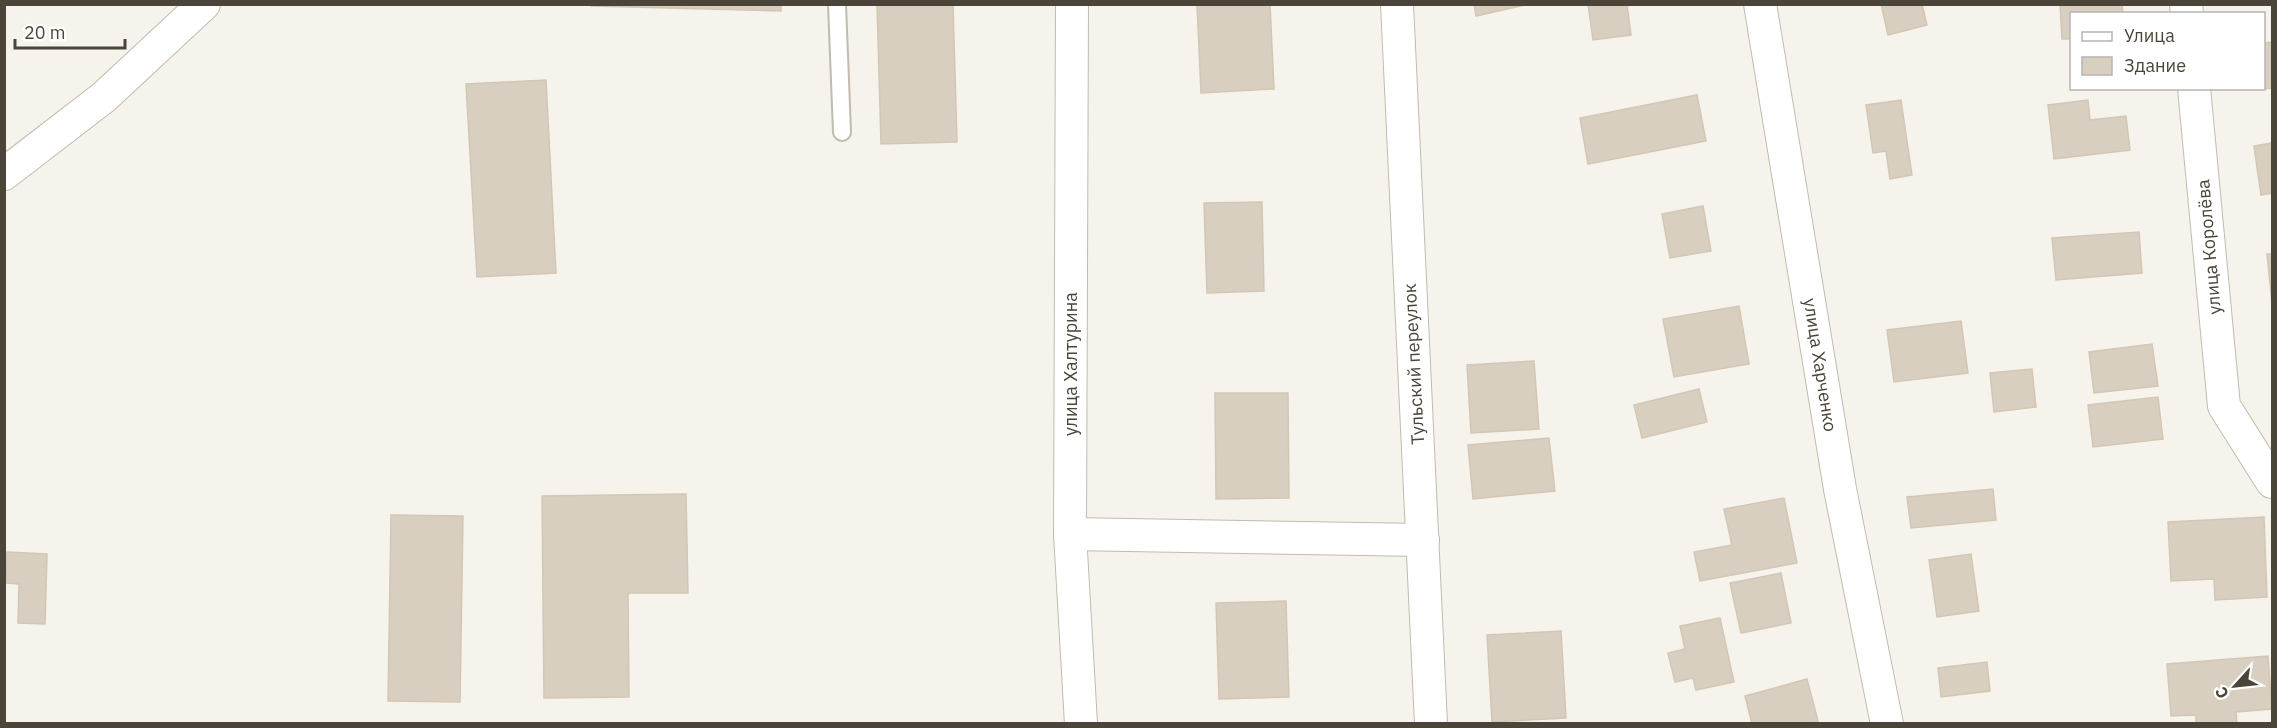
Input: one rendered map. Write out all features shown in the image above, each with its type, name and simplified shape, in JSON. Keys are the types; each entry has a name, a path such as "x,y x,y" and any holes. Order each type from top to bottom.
{"street":[{"path":"4,174 104,97 204,4"},
{"name":"улица Халтурина","path":"1072,4 1070,534 1081,723"},
{"name":"Тульский переулок","path":"1397,4 1431,723"},
{"name":"улица Харченко","path":"1760,4 1840,489 1887,723"},
{"name":"улица Королёва","path":"2194,90 2224,406 2272,482"},
{"path":"1070,534 1423,540"}],"lane":[{"path":"837,4 842,132"}],"building":[{"path":"591,4 781,4 781,11 591,6"},
{"path":"877,4 953,4 957,142 881,144"},
{"path":"1197,4 1270,4 1274,89 1201,93"},
{"path":"1474,4 1529,4 1476,16"},
{"path":"1588,4 1627,4 1631,35 1593,40"},
{"path":"1881,4 1922,4 1927,25 1888,35"},
{"path":"2060,4 2122,4 2123,12 2070,12 2070,39 2062,39"},
{"path":"2272,42 2272,88 2265,89 2265,43"},
{"path":"546,80 556,273 477,277 466,84"},
{"path":"1697,95 1706,141 1588,164 1580,118"},
{"path":"1901,100 1912,175 1890,179 1886,151 1873,153 1866,105"},
{"path":"2088,100 2090,120 2126,116 2130,150 2054,159 2048,105"},
{"path":"2272,143 2272,193 2261,195 2254,146"},
{"path":"1262,202 1264,291 1207,293 1204,203"},
{"path":"1703,206 1711,251 1670,258 1662,214"},
{"path":"2139,232 2142,273 2056,280 2052,238"},
{"path":"2267,254 2272,254 2272,303"},
{"path":"1739,306 1749,364 1674,377 1663,319"},
{"path":"1961,321 1968,373 1894,382 1887,330"},
{"path":"2152,344 2158,386 2094,393 2089,352"},
{"path":"1534,361 1539,429 1471,433 1467,365"},
{"path":"2032,369 2036,407 1994,412 1990,373"},
{"path":"1699,389 1707,422 1642,438 1634,405"},
{"path":"1215,393 1288,393 1289,498 1216,499"},
{"path":"2158,397 2163,439 2093,447 2088,405"},
{"path":"1549,438 1555,491 1473,499 1468,445"},
{"path":"1993,489 1996,520 1911,528 1907,497"},
{"path":"686,494 688,593 628,593 629,697 544,698 542,496"},
{"path":"1784,498 1797,563 1700,581 1694,552 1732,545 1724,509"},
{"path":"391,515 463,516 460,702 388,701"},
{"path":"2264,517 2267,597 2215,600 2214,579 2171,581 2168,522"},
{"path":"7,552 47,554 45,624 18,623 19,584 6,583"},
{"path":"1971,554 1979,611 1937,617 1929,560"},
{"path":"1781,573 1791,623 1741,633 1730,583"},
{"path":"1286,601 1289,697 1219,699 1216,603"},
{"path":"1720,618 1734,682 1696,690 1693,678 1675,682 1668,653 1685,649 1680,626"},
{"path":"1561,631 1566,718 1492,722 1487,635"},
{"path":"2268,656 2272,709 2236,712 2237,724 2196,724 2196,715 2171,716 2167,664"},
{"path":"1987,662 1990,691 1941,697 1938,668"},
{"path":"1807,679 1818,721 1810,724 1752,724 1745,696"}]}
